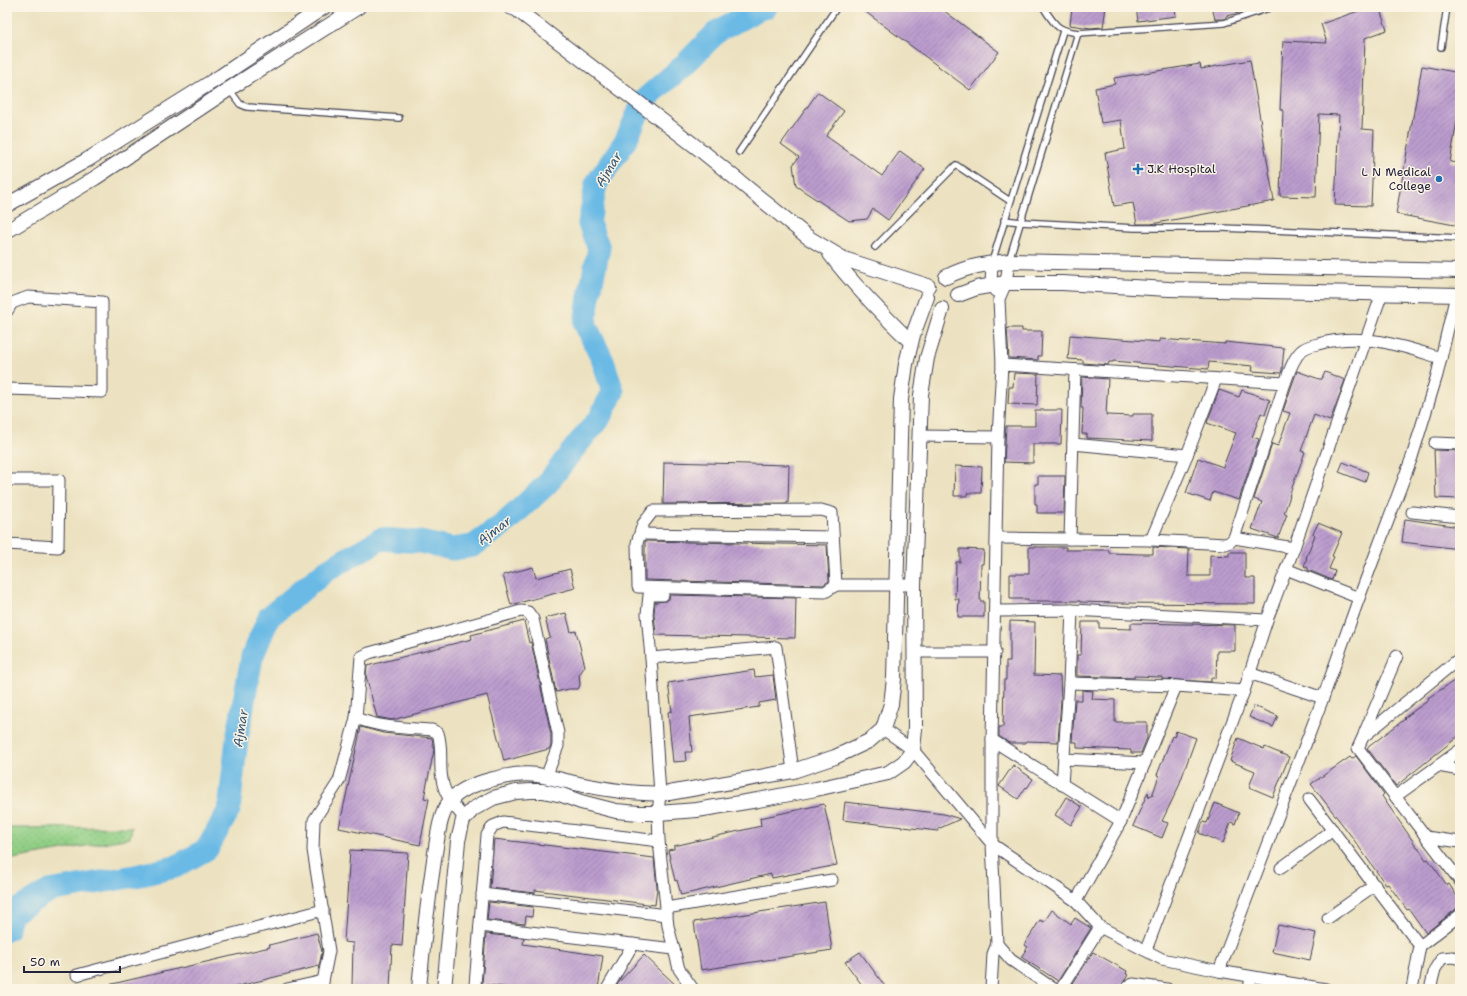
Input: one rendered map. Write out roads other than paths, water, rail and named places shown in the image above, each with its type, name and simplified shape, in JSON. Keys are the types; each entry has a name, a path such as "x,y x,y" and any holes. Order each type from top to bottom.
{"street":[{"path":"7,205 87,160 221,76 324,7"},
{"path":"7,231 95,178 229,89 358,7"},
{"path":"514,8 702,152 809,238 844,259 927,292 932,306 942,309 952,306 956,302 958,295 958,288 955,283 946,277"},
{"path":"826,248 844,272 874,306 911,342"},
{"path":"991,989 993,954 997,944 992,844 992,740 996,611 998,437 1002,365 999,299 1006,283 1009,262"},
{"path":"419,989 428,897 442,816 450,801 458,793 476,785 513,775 535,775 633,793 660,794 793,771 835,757 869,741 883,729 890,704 894,679 901,399 911,342 927,292 936,278 946,277 975,265 1009,262 1460,270"},
{"path":"992,263 991,285 999,299"},
{"path":"958,295 966,291 1006,283 1062,283 1169,289 1458,295 1412,457 1323,698 1219,971"},
{"path":"1146,950 1244,691 1267,620 1294,548 1382,293"},
{"path":"7,312 12,303 28,297 102,302 102,392 7,389"},
{"path":"444,989 458,841 465,819 473,808 493,798 531,790 562,795 581,802 616,811 658,813 696,810 816,789 888,773 904,762 913,750 915,728 914,585 918,436 921,395 927,358 942,309"},
{"path":"997,538 1151,540 1226,544 1234,538 1285,383 1295,358 1302,349 1326,342 1366,339 1393,344 1441,358"},
{"path":"1002,365 1285,383"},
{"path":"1070,539 1075,370"},
{"path":"1151,540 1187,455 1216,379"},
{"path":"918,436 998,437"},
{"path":"1435,443 1460,444"},
{"path":"1073,444 1187,455"},
{"path":"7,480 59,480 58,547 7,544"},
{"path":"836,585 832,513 821,510 654,511 643,524 637,543 638,587 825,592 836,585 914,585"},
{"path":"1412,512 1460,517"},
{"path":"640,534 833,537"},
{"path":"1234,538 1294,548"},
{"path":"1286,570 1359,598"},
{"path":"693,989 678,969 667,911 659,841 658,813 660,794 647,614 649,595 793,597"},
{"path":"996,611 1072,610 1267,620"},
{"path":"1062,785 1070,683 1072,610"},
{"path":"287,989 323,985 329,951 313,850 314,820 339,781 356,718 361,657 369,653 414,640 521,611 528,612 533,619 558,733 558,746 546,777"},
{"path":"651,658 776,647 793,771"},
{"path":"914,652 995,652"},
{"path":"1397,656 1358,748 1460,881"},
{"path":"1363,736 1460,658"},
{"path":"1249,673 1323,698"},
{"path":"1070,683 1176,686 1244,691"},
{"path":"1076,901 1121,821 1176,686"},
{"path":"356,718 375,725 432,730 438,733 441,741 442,780 450,801 465,819"},
{"path":"883,729 913,750 992,844 1076,901 1100,927 1162,959 1251,977 1286,986 1326,989"},
{"path":"992,740 1121,821"},
{"path":"1396,796 1460,750"},
{"path":"1064,759 1145,763"},
{"path":"1438,766 1460,770"},
{"path":"1309,799 1420,946"},
{"path":"476,989 475,985 487,835 493,826 502,822 659,841"},
{"path":"1281,868 1333,830"},
{"path":"1426,838 1460,842"},
{"path":"482,894 667,911 832,880"},
{"path":"1328,918 1375,885"},
{"path":"77,975 323,910"},
{"path":"1412,989 1420,946 1460,916"},
{"path":"480,926 674,949"},
{"path":"1061,989 1100,927"},
{"path":"607,989 633,944"},
{"path":"997,944 1011,960 1054,989"},
{"path":"1430,989 1435,969 1442,958 1453,957 1460,959"},
{"path":"1249,989 1251,977"},
{"path":"1127,989 1128,986 1133,984 1167,989"}],"lane":[{"path":"738,152 837,7"},
{"path":"1043,7 1054,24 1064,31 1078,33 1224,23 1272,7"},
{"path":"1441,47 1447,7"},
{"path":"992,263 1004,220 1064,31"},
{"path":"1009,262 1078,33"},
{"path":"229,89 236,100 240,104 247,107 399,118"},
{"path":"875,247 956,165 1010,201"},
{"path":"1004,220 1136,228 1222,228 1460,238"}],"waterway":[{"name":"Ajmar","path":"7,930 12,913 49,891 135,876 175,867 207,849 229,810 237,739 252,657 269,617 327,570 381,539 420,542 452,549 473,546 505,523 547,484 599,419 613,392 603,361 585,324 599,248 589,224 596,184 626,140 644,100 683,66 718,31 757,10 766,7"}],"place":[{"name":"J.K Hospital","path":"1138,169"},
{"name":"L N Medical College","path":"1439,179"}]}
